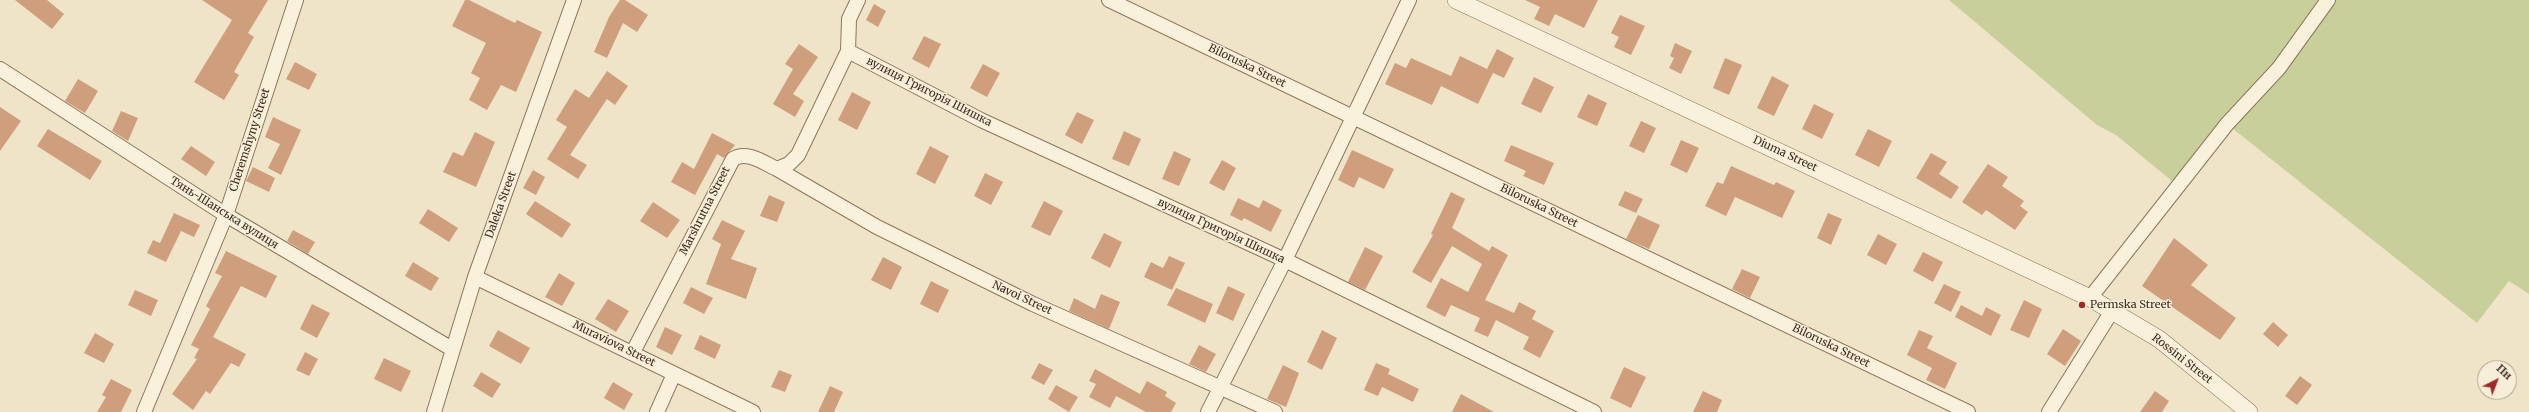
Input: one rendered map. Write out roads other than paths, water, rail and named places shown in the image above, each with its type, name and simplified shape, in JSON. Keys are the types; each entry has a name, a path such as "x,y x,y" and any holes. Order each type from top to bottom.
{"street":[{"name":"Cheremshyny Street","path":"144,412 226,215 296,0"},
{"name":"Daleka Street","path":"434,412 475,277 574,0"},
{"path":"777,170 789,164 798,155 848,51 847,38 849,19 858,0"},
{"name":"Biloruska Street","path":"1109,0 1968,412"},
{"path":"1208,412 1286,260 1409,0"},
{"name":"Diuma Street","path":"1456,0 2090,298 2112,311"},
{"path":"2090,298 2227,124 2279,68 2328,0"},
{"name":"вулиця Григорія Шишка","path":"848,51 981,120 1286,260 1594,412"},
{"name":"Тянь-Шанська вулиця","path":"0,69 226,215 452,349"},
{"name":"Marshrutna Street","path":"632,352 733,159 739,155 747,156 777,170"},
{"name":"Navoi Street","path":"777,170 877,227 1019,297 1275,412"},
{"name":"Muraviova Street","path":"475,277 632,352 674,374 731,408 753,412"},
{"path":"2049,412 2112,311"},
{"name":"Rossini Street","path":"2112,311 2159,339 2249,412"},
{"path":"657,412 674,374"}],"place":[{"name":"Permska Street","path":"2082,305"}]}
